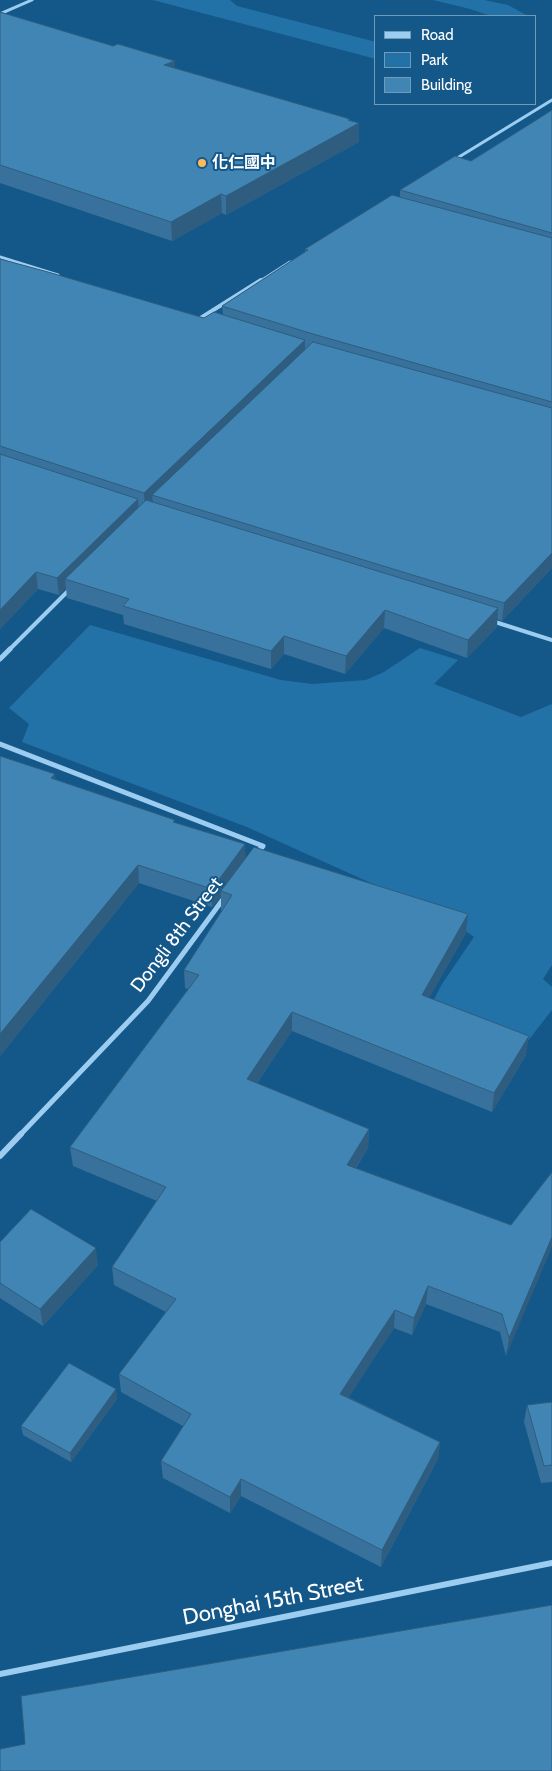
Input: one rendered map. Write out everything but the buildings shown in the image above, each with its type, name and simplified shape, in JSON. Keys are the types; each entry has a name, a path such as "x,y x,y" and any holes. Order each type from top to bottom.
{"street":[{"path":"0,14 32,0"},
{"path":"450,162 552,100"},
{"path":"0,257 66,278"},
{"path":"200,319 291,262"},
{"path":"190,316 209,322"},
{"path":"0,659 77,582"},
{"path":"486,620 552,640"},
{"path":"0,744 263,846 251,861"},
{"name":"Dongli 8th Street","path":"0,1156 148,1001 228,892"},
{"name":"Donghai 15th Street","path":"0,1674 552,1563"}],"green space":[{"path":"153,0 230,0 237,6 374,41 374,58"},
{"path":"433,0 484,0 508,5 526,15 488,15"},
{"path":"90,625 281,680 312,684 366,680 384,672 420,648 458,660 434,684 521,717 552,704 552,965 543,979 552,987 552,1010 527,1042 431,1005 442,984 474,937 446,917 247,827 22,742 29,724 9,708"}],"place":[{"name":"化仁國中","path":"202,163"}]}
